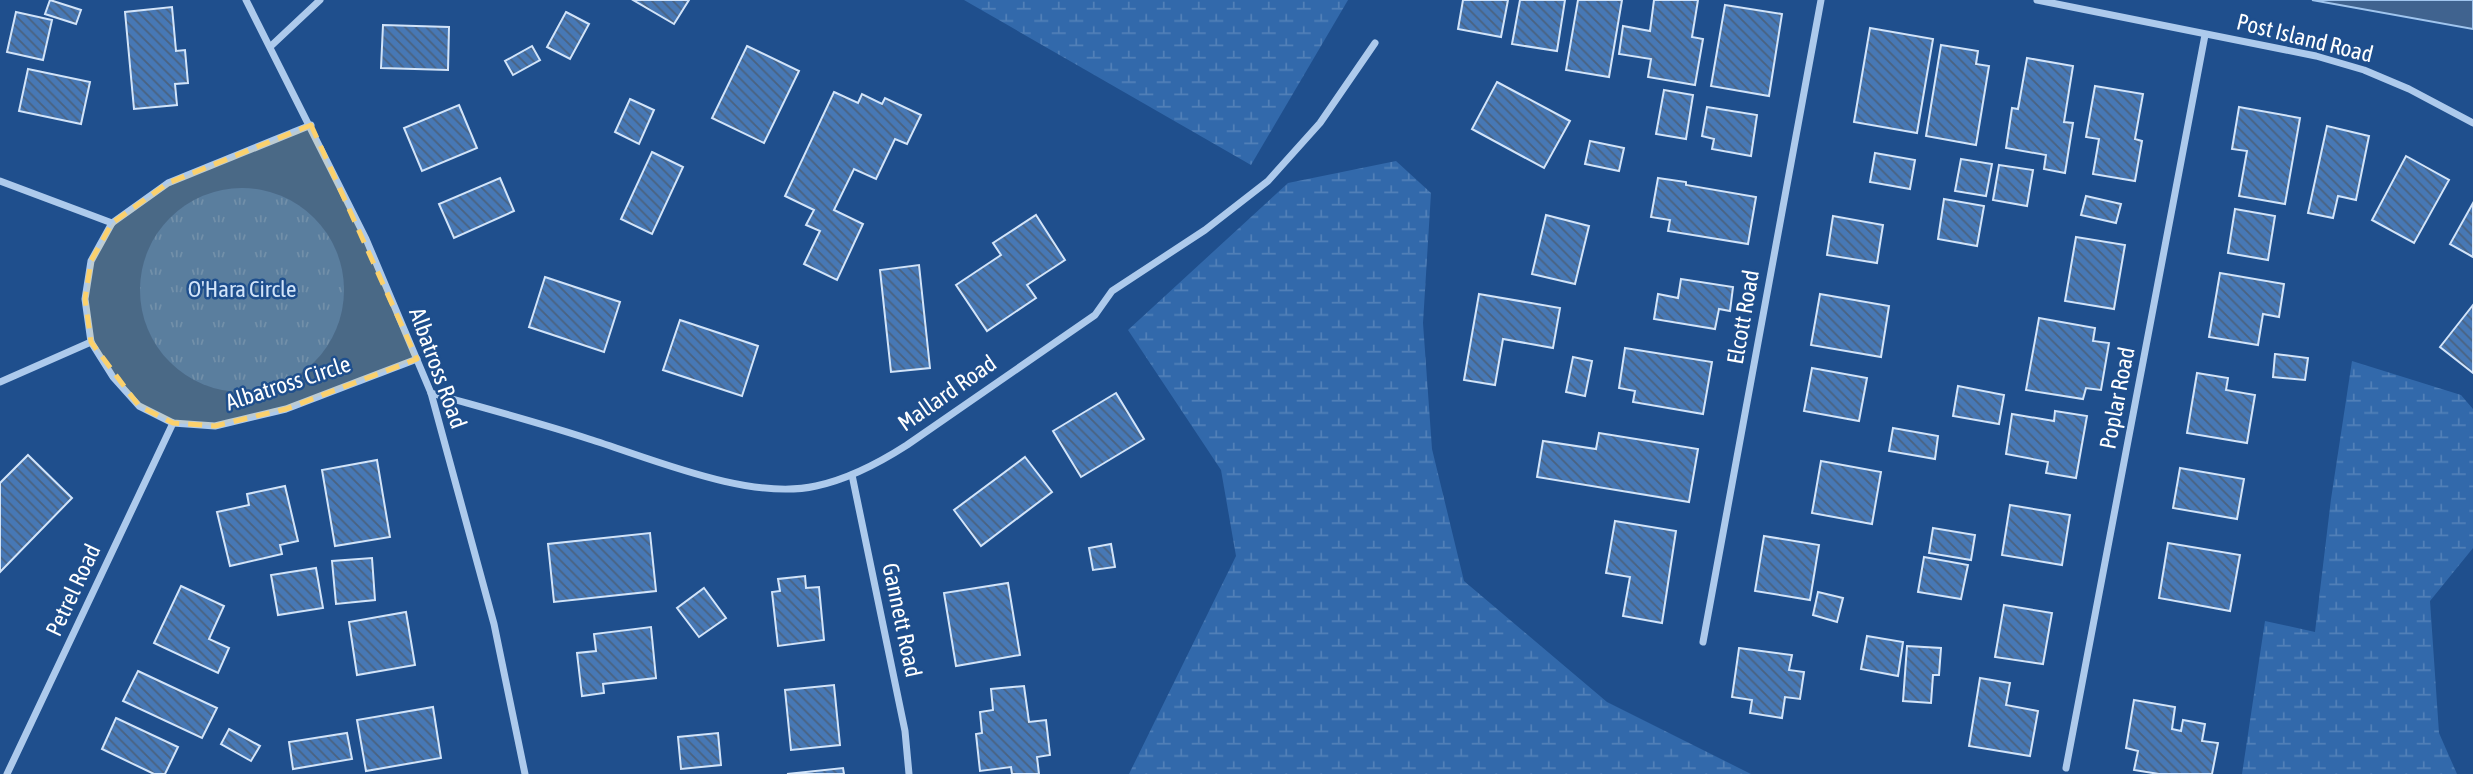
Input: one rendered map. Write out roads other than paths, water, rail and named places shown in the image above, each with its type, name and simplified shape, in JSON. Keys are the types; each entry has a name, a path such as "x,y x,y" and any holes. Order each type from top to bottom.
{"street":[{"name":"Albatross Road","path":"247,0 366,239 431,393 494,624 525,774"},
{"path":"271,46 320,0"},
{"name":"Elcott Road","path":"1703,642 1821,0"},
{"name":"Post Island Road","path":"2037,0 2316,56 2364,70 2409,89 2473,123"},
{"name":"Poplar Road","path":"2066,768 2205,35"},
{"name":"Mallard Road","path":"431,393 527,419 717,479 766,488 815,486 852,475 907,445 1095,314 1112,291 1205,230 1268,181 1320,122 1375,43"},
{"name":"Albatross Circle","path":"311,125 168,183 112,223 91,261 85,299 91,342 113,377 139,406 173,423 215,426 286,410 417,359"},
{"path":"0,181 112,223"},
{"path":"0,382 91,342"},
{"name":"Petrel Road","path":"7,774 173,423"},
{"name":"Gannett Road","path":"852,475 905,731 909,774"}],"park label":[{"name":"O'Hara Circle","path":"242,289"}]}
